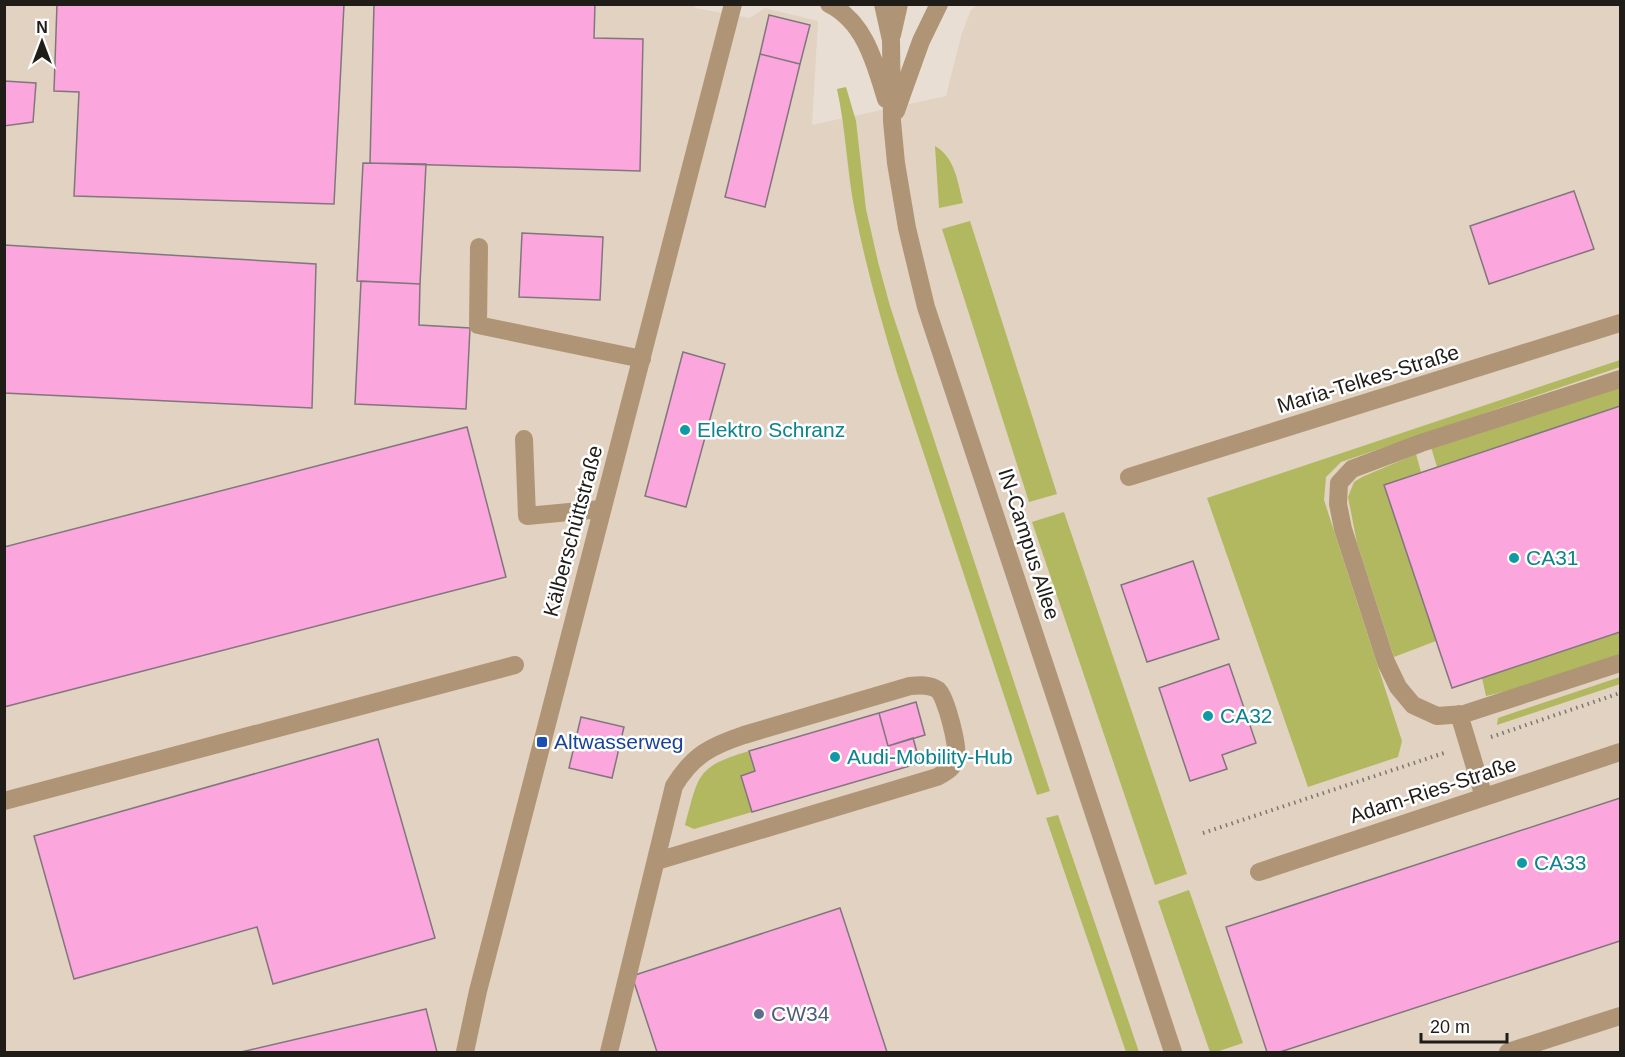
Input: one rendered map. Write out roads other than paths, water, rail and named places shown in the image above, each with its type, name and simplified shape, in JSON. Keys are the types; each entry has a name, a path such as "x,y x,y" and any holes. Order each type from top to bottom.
{"street":[{"name":"Kälberschüttstraße","path":"465,1053 478,991 601,509 731,13 745,4"},
{"path":"829,4 847,16 858,28 868,46 892,121"},
{"name":"IN-Campus Allee","path":"883,4 891,40 892,121 902,199 927,307 1173,1053"},
{"name":"IN-Campus Allee","path":"891,40 899,4"},
{"path":"892,121 921,41 939,4"},
{"path":"479,247 478,325 642,359"},
{"name":"Maria-Telkes-Straße","path":"1129,477 1620,323"},
{"path":"1620,379 1421,443 1352,469 1339,483 1338,504 1343,529 1386,662 1398,687 1413,705 1437,716 1459,714 1620,663"},
{"path":"524,439 527,516 601,509"},
{"path":"4,801 514,665"},
{"path":"609,1053 674,786 683,771 698,756 718,744 910,686 930,687 938,690 943,698 957,749 952,768 937,777 657,861"},
{"path":"1459,714 1484,797"},
{"name":"Adam-Ries-Straße","path":"1259,872 1620,752"},
{"path":"1508,1053 1620,1016"}],"place":[{"name":"Elektro Schranz","path":"685,430"},
{"name":"CA31","path":"1514,558"},
{"name":"CA32","path":"1208,716"},
{"name":"Altwasserweg","path":"542,742"},
{"name":"Audi-Mobility-Hub","path":"835,757"},
{"name":"CA33","path":"1522,863"},
{"name":"CW34","path":"759,1014"}]}
